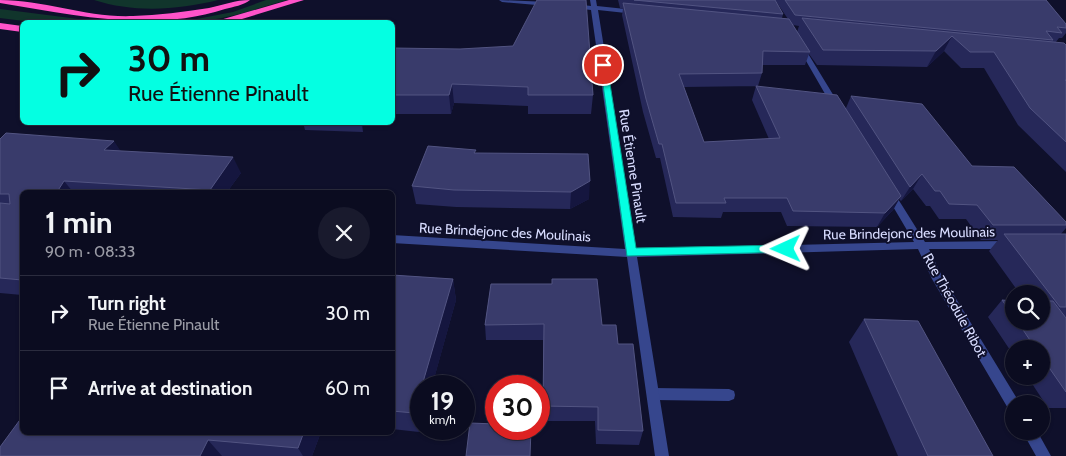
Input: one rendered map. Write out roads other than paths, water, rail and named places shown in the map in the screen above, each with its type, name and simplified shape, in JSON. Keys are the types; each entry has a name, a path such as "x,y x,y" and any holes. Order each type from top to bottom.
{"highway":[{"path":"0,0 98,16 131,19 213,10 245,0"},
{"path":"230,20 299,0"},
{"path":"72,1 108,11 138,14 146,17"},
{"path":"0,26 20,29"}],"street":[{"path":"502,0 557,5"},
{"path":"567,6 594,4 643,13"},
{"name":"Rue Étienne Pinault","path":"594,4 662,456"},
{"path":"795,37 842,114"},
{"name":"Rue Théodule Ribot","path":"883,182 922,246 936,276 1007,395"},
{"name":"Rue Brindejonc des Moulinais","path":"395,239 631,253 922,246 1019,246"},
{"path":"653,394 730,395"},
{"path":"1034,440 1044,456"}]}
